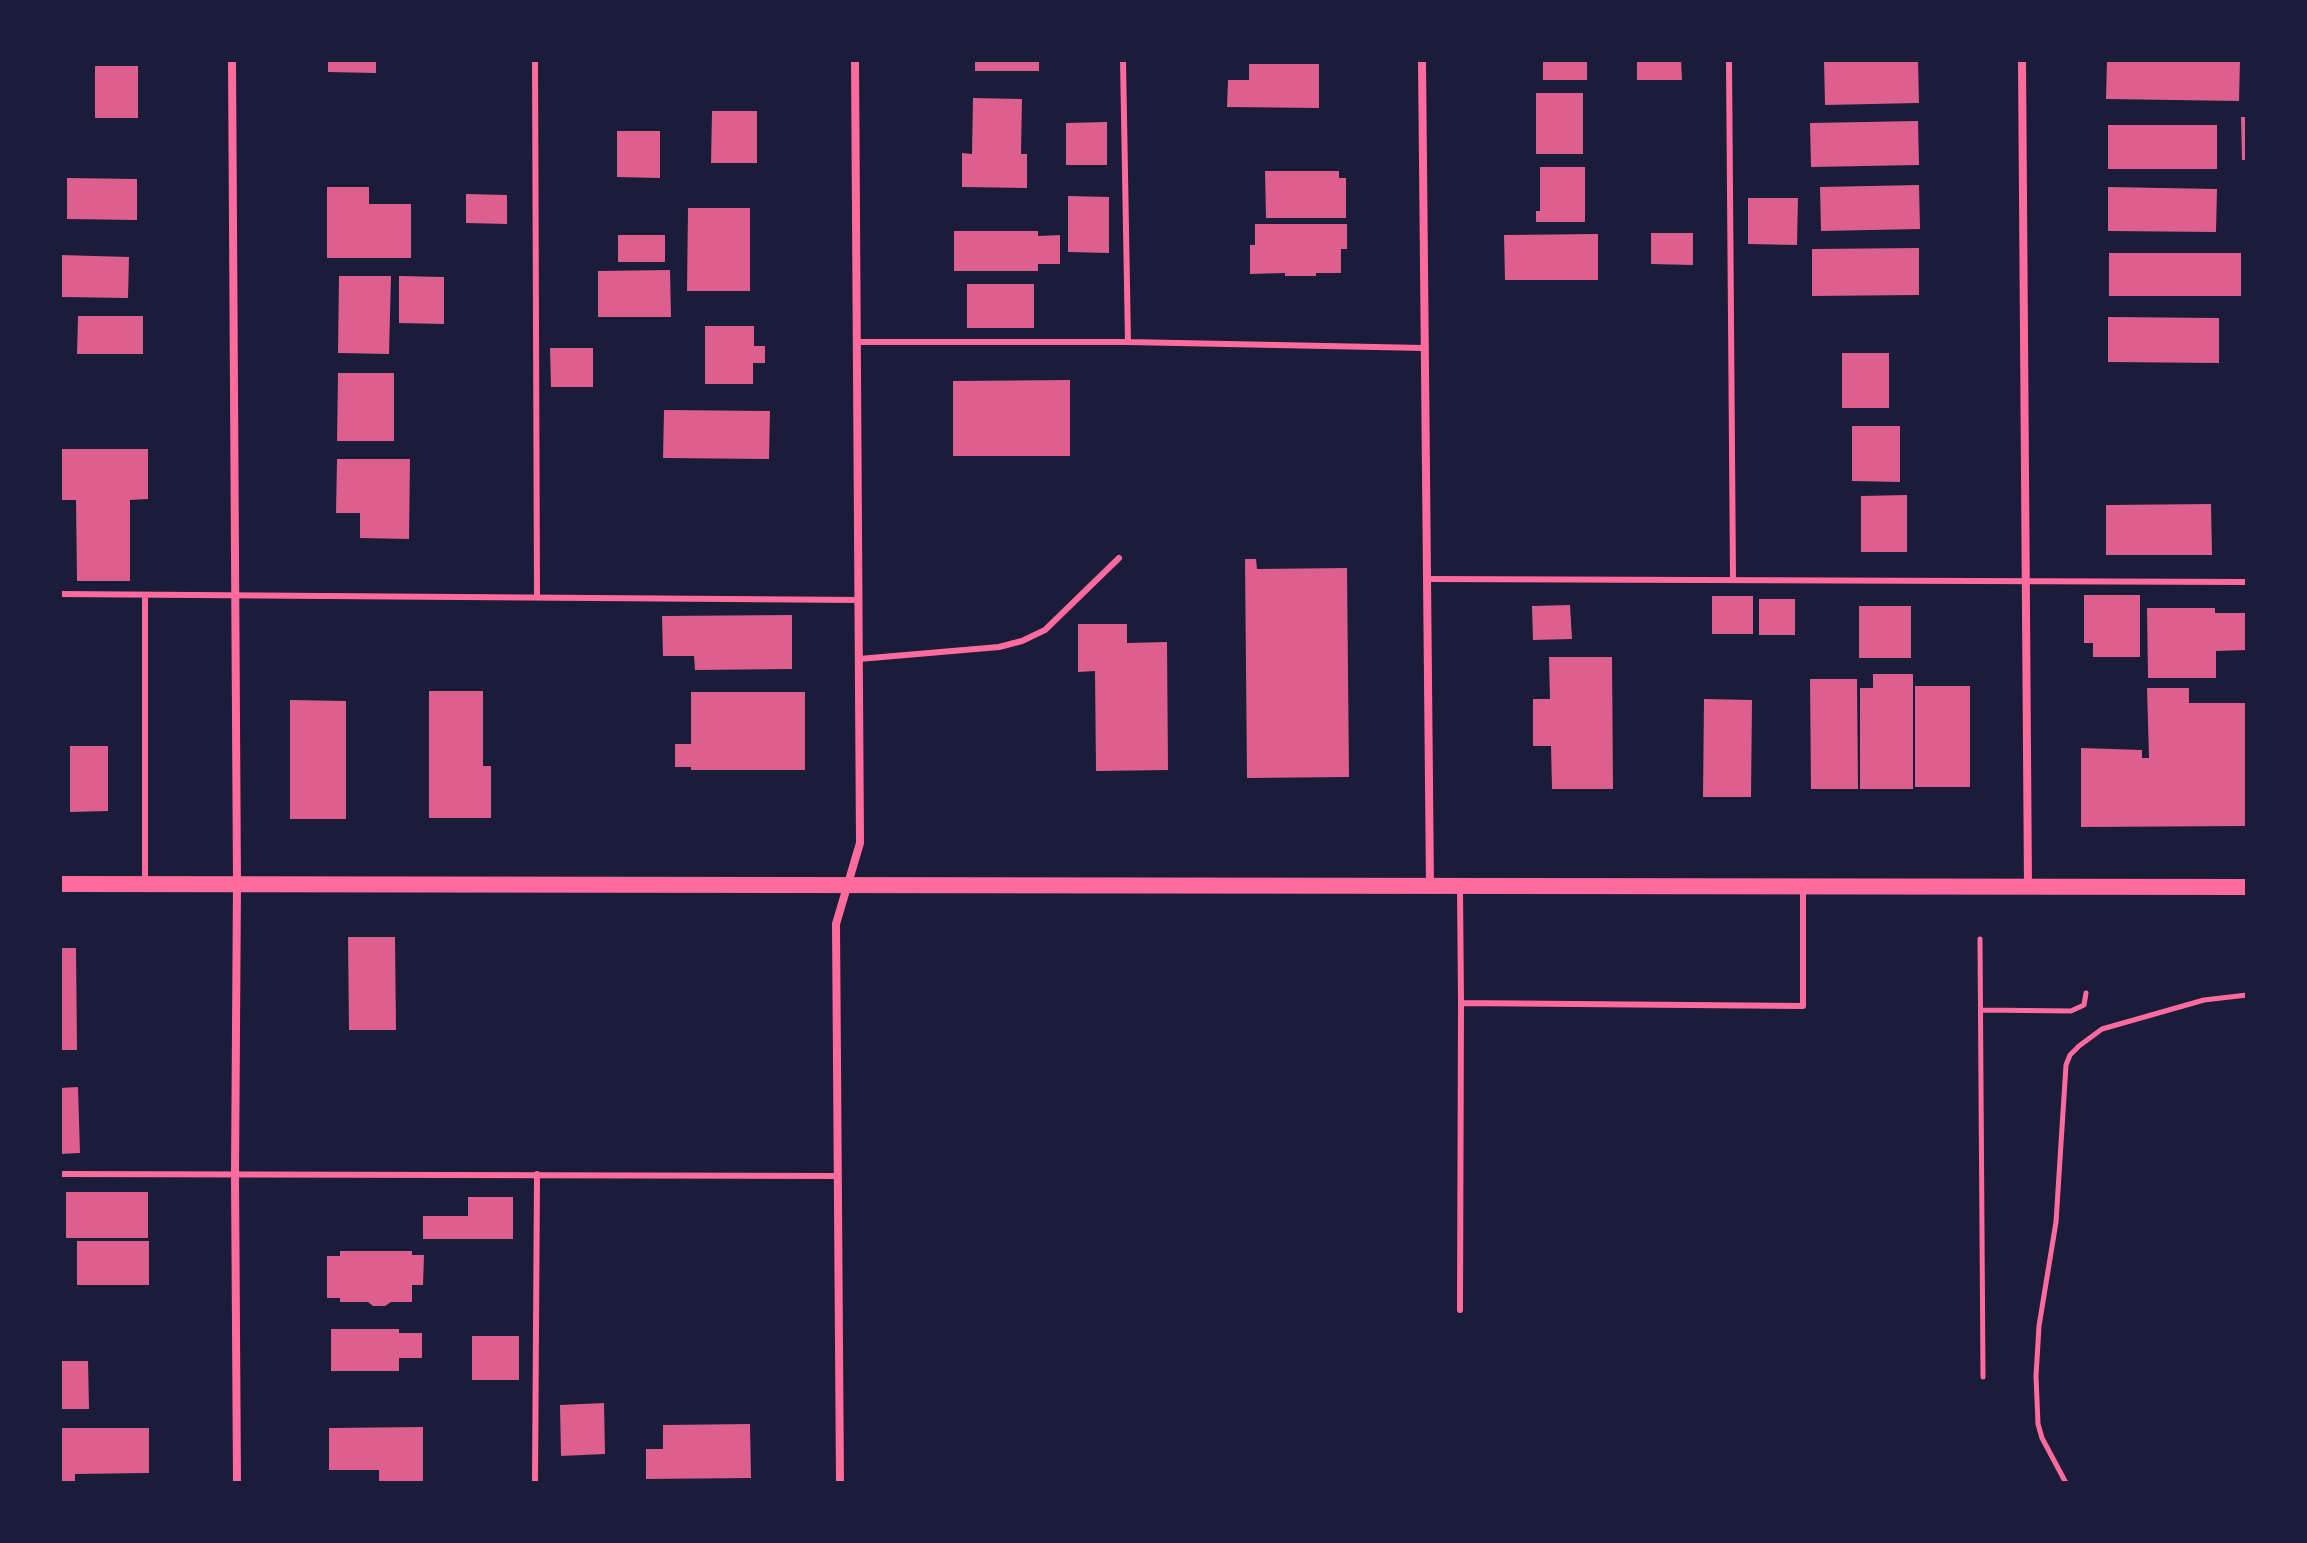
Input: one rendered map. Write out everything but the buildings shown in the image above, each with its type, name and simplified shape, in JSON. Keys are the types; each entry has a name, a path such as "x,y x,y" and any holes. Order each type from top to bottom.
{"main road":[{"path":"60,884 2247,887"}],"street":[{"path":"232,60 237,1483"},
{"path":"840,1483 836,924 860,843 855,60"},
{"path":"1422,60 1430,886"},
{"path":"2022,60 2028,887"}],"lane":[{"path":"535,60 537,597"},
{"path":"1123,60 1128,342"},
{"path":"1729,60 1733,580"},
{"path":"857,342 1128,342 1424,348"},
{"path":"859,659 999,647 1022,641 1045,630 1119,558"},
{"path":"1426,579 2247,582"},
{"path":"60,594 859,600"},
{"path":"145,595 145,884"},
{"path":"1460,886 1460,1310"},
{"path":"1461,1003 1803,1006 1803,886"},
{"path":"60,1174 838,1176"},
{"path":"535,1483 537,1174"}],"path":[{"path":"1980,939 1983,1377"},
{"path":"1981,1010 2071,1011 2084,1005 2086,993"},
{"path":"2066,1483 2038,1424 2036,1376 2041,1310 2056,1222 2066,1065 2070,1055 2091,1036 2111,1026 2204,1000 2247,995"}]}
